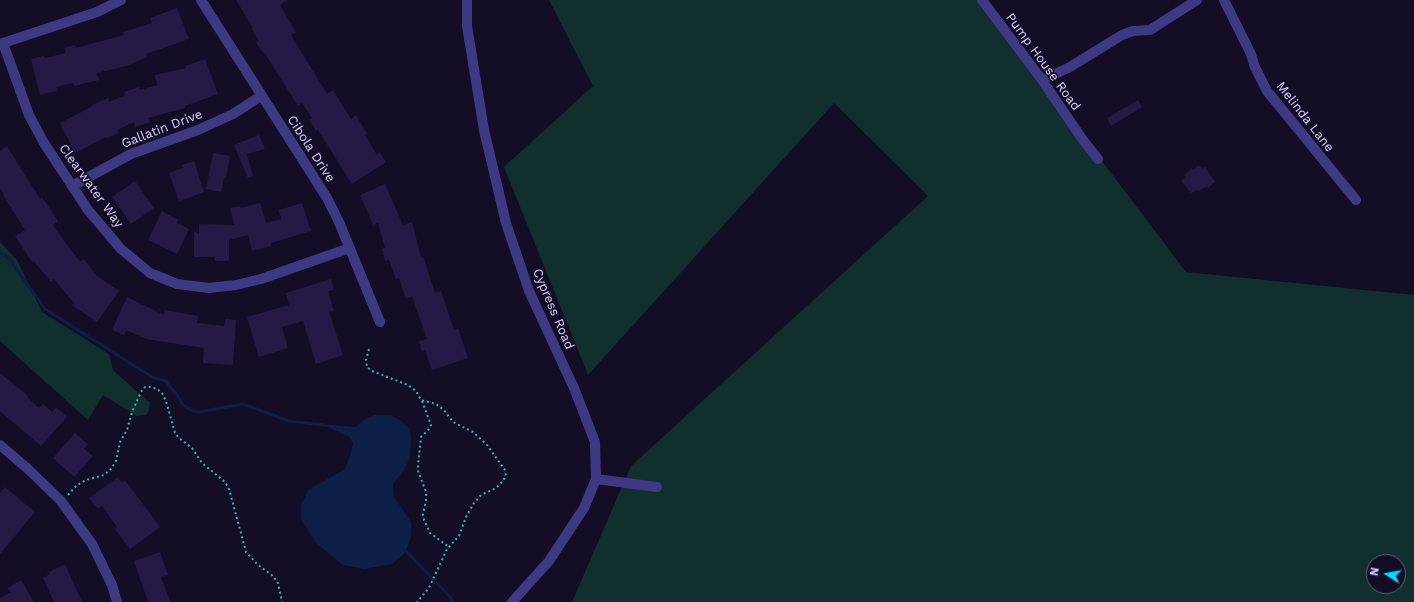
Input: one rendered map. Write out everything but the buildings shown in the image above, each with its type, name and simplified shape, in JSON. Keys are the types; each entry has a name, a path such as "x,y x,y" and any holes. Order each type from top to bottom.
{"street":[{"path":"1,43 98,12 121,0"},
{"name":"Cibola Drive","path":"201,0 327,198 340,222 380,322"},
{"name":"Cypress Road","path":"467,0 467,26 484,130 504,216 529,291 574,388 594,442 596,479 584,508 549,561 512,602"},
{"name":"Pump House Road","path":"982,0 1042,80 1083,140 1098,159"},
{"path":"1042,80 1070,67 1122,35 1132,31 1150,30 1197,0"},
{"name":"Melinda Lane","path":"1224,0 1267,91 1356,200"},
{"name":"Clearwater Way","path":"1,43 29,115 44,143 88,210 121,250 150,273 177,284 209,288 236,285 260,279 350,248"},
{"name":"Gallatin Drive","path":"72,186 130,154 198,130 233,114 261,96"},
{"path":"1,447 28,469 61,501 92,544 112,585 117,602"},
{"path":"596,479 657,487"}],"path":[{"path":"369,349 366,360 367,367 372,372 408,385 416,391 421,400 431,425 421,437 418,465 418,471 426,492 423,515 430,533 449,547"},
{"path":"67,496 76,486 86,480 104,475 112,469 116,461 120,442 127,430 132,412 141,392 145,387 157,389 162,393 166,401 175,433 192,448 202,463 225,482 229,489 246,552 257,564 273,576 278,583 282,602"},
{"path":"417,602 429,588 449,547 459,536 466,517 474,503 481,495 496,488 506,476 505,470 487,445 473,432 453,422 444,410 436,404 421,400"}],"green space":[{"path":"549,0 980,0 1186,272 1414,295 1414,602 572,602 631,466 928,196 834,103 588,375 504,167 593,86"},
{"path":"0,242 17,260 42,312 109,354 113,370 150,402 149,410 146,415 137,416 103,395 88,420 0,341"}],"water":[{"path":"375,415 391,415 410,429 410,458 404,470 393,484 394,497 411,522 411,536 406,552 392,564 365,569 343,565 316,543 301,519 301,505 308,490 345,469 350,456 353,443 349,437 321,424 355,427 365,419"}],"waterway":[{"path":"0,252 10,260 45,309 152,377 166,381 183,405 191,410 199,412 243,404 289,421 324,425"},
{"path":"405,550 451,598 453,602"}]}
